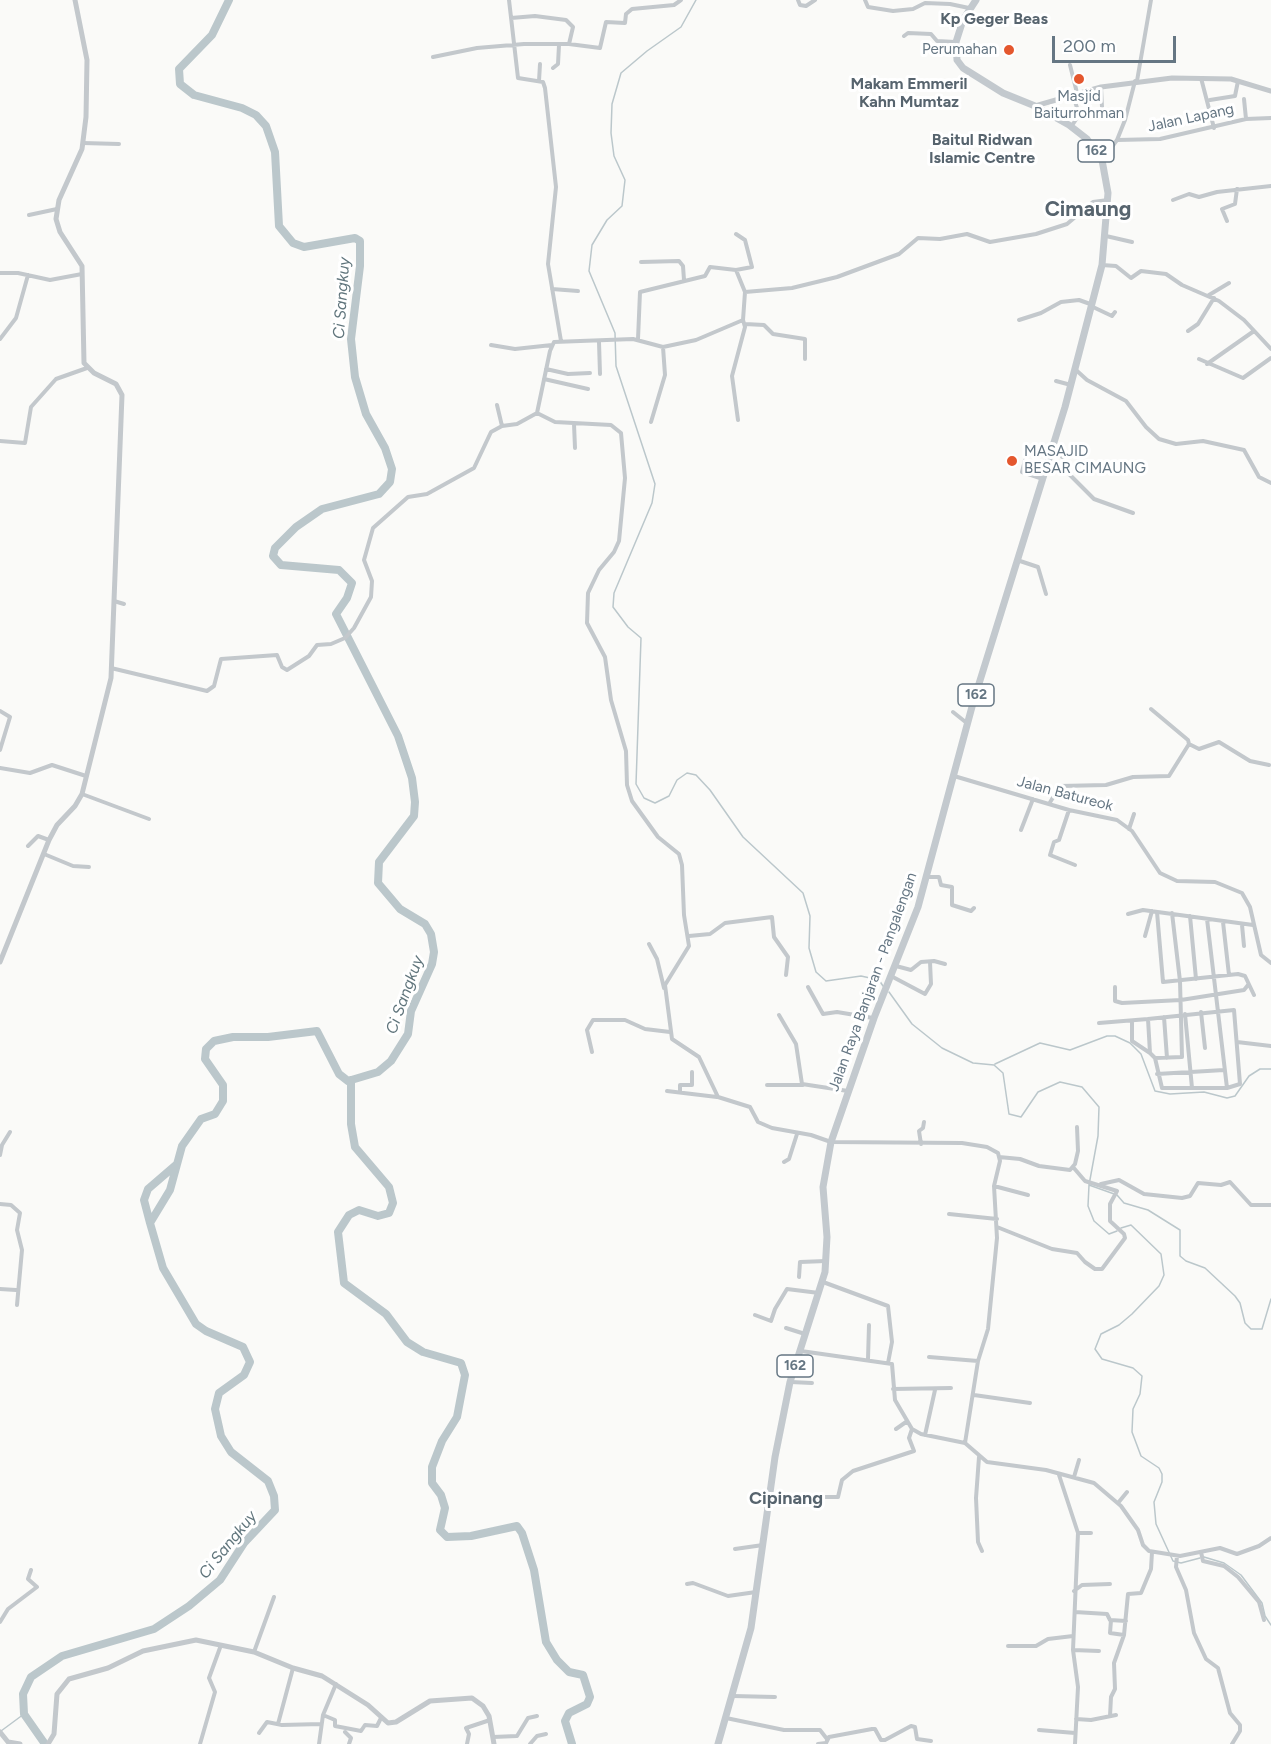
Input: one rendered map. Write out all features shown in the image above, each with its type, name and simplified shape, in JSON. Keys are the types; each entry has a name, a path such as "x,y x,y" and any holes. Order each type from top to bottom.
{"main road":[{"path":"956,42 969,8 976,0"},
{"name":"Jalan Raya Banjaran - Pangalengan","path":"718,1744 751,1628 775,1457 790,1382 823,1282 826,1261 823,1187 831,1142 926,877 968,724 1020,561 1076,370 1093,306 1107,232 1107,175 1102,160 1087,139 1035,106 1003,93 963,68 956,57 956,42"}],"street":[{"path":"0,962 49,840 57,825 82,795 93,739 109,689 111,668 122,396 116,384 87,368 83,357 80,261 58,228 57,209 83,143 87,64 75,0"},
{"path":"509,0 518,78 539,81 545,85 556,177 548,264 561,341"},
{"path":"433,57 477,48 514,45 569,44 600,48 606,22 625,23 626,14 632,9 674,5 681,0"},
{"path":"798,0 800,4 806,6 815,0"},
{"path":"865,0 868,7 896,11 914,8 922,3 941,2 969,8"},
{"path":"1102,160 1117,140 1129,110 1151,0"},
{"path":"511,18 534,16 566,20 573,27 569,44"},
{"path":"904,36 908,33 931,34 937,41 956,42"},
{"path":"553,68 558,64 559,45"},
{"path":"539,81 540,64"},
{"path":"1070,65 1078,111 1077,118 1071,127"},
{"path":"1201,78 1214,128"},
{"path":"1035,106 1101,87 1136,81 1201,78 1238,80 1271,91"},
{"path":"1210,100 1235,96 1238,80"},
{"path":"1101,87 1102,107"},
{"path":"1244,99 1246,119"},
{"name":"Jalan Lapang","path":"1117,140 1160,139 1246,119 1271,118"},
{"path":"83,143 119,144"},
{"path":"1173,200 1189,194 1199,197 1237,189 1271,186"},
{"path":"1227,221 1222,209 1235,204 1237,189"},
{"path":"745,292 792,288 837,277 899,254 918,238 940,239 970,234 990,242 1036,234 1067,224 1093,202 1108,200"},
{"path":"29,215 57,209"},
{"path":"1107,232 1132,242"},
{"path":"638,339 639,293 707,275 709,267 736,270 752,268 745,240 736,234"},
{"path":"640,262 679,261 683,266 684,280"},
{"path":"1102,265 1116,266 1131,278 1141,271 1162,272 1182,285 1214,298 1254,331 1271,349"},
{"path":"736,270 745,292 744,322 732,376 738,420"},
{"path":"0,273 28,275 50,280 82,274"},
{"path":"0,339 16,318 28,275"},
{"path":"1208,295 1229,283"},
{"path":"552,288 578,291"},
{"path":"1188,331 1198,324 1214,298"},
{"path":"1019,320 1041,313 1061,302 1079,300 1112,316 1115,312"},
{"path":"491,345 515,349 552,345 561,341 599,342 638,339 663,347 696,340 744,322 764,325 773,334 805,339 805,359"},
{"path":"1206,364 1254,331"},
{"path":"599,342 600,374"},
{"path":"111,668 207,691 214,686 222,659 250,655 277,655 282,667 287,670 309,656 317,645 332,644 345,638 354,628 371,597 372,581 364,560 373,528 408,497 427,494 474,468 489,434 502,426 517,424 537,413 552,345"},
{"path":"651,422 665,375 663,347"},
{"path":"1199,359 1206,364 1244,378 1271,358"},
{"path":"0,441 25,443 31,407 56,379 87,368"},
{"path":"546,369 568,374 590,373"},
{"path":"1076,370 1087,380 1126,400 1146,427 1159,439 1176,444 1203,441 1244,450 1259,477 1271,483"},
{"path":"544,379 588,388"},
{"path":"1056,381 1071,385"},
{"path":"497,405 502,426"},
{"path":"537,413 555,422 611,425 621,434 625,478 619,541 614,552 599,570 588,593 587,623 605,657 611,700 626,751 627,785 632,801 658,837 679,854 681,861 684,915 689,936 688,949 667,978 665,988 669,1032 675,1042 699,1057 718,1097"},
{"path":"574,424 575,448"},
{"path":"1053,451 1064,458 1069,474 1094,499 1133,513"},
{"path":"1025,460 1022,472 1044,480"},
{"path":"1020,561 1038,567 1046,594"},
{"path":"114,601 124,604"},
{"path":"1150,709 1188,740 1189,744 1199,749 1219,742 1250,761 1269,765"},
{"path":"0,711 10,717 0,750"},
{"path":"953,712 968,724"},
{"path":"1049,804 1060,786 1106,785 1133,777 1169,776 1189,744"},
{"path":"0,768 25,772 37,771 49,765 86,776"},
{"name":"Jalan Batureok","path":"954,776 1069,810 1109,818 1129,829"},
{"path":"82,795 149,819"},
{"path":"1020,830 1033,799"},
{"path":"1069,810 1059,840 1054,842 1050,855 1076,865"},
{"path":"1134,814 1129,829 1160,873 1177,881 1215,882 1242,893 1250,907 1261,955 1271,963"},
{"path":"28,846 38,836 49,840"},
{"path":"44,854 73,866 89,867"},
{"path":"926,877 939,877 941,885 952,886 952,905 970,911 974,908"},
{"path":"1128,914 1138,910 1154,911 1253,926"},
{"path":"1145,936 1154,911"},
{"path":"1154,911 1163,982 1229,975 1245,976 1254,995"},
{"path":"1172,913 1192,1088"},
{"path":"1190,916 1196,979"},
{"path":"689,936 710,934 725,923 772,917 774,937 788,957 786,975"},
{"path":"1207,920 1227,1088"},
{"path":"1223,922 1229,975"},
{"path":"1242,925 1244,946"},
{"path":"650,944 657,959 661,986 665,988"},
{"path":"896,966 911,970 921,962 945,964"},
{"path":"891,976 925,994 931,984 930,962"},
{"path":"1115,987 1115,1001 1119,1003 1181,1000 1244,990 1249,985"},
{"path":"808,987 823,1014 837,1012 874,1018"},
{"path":"1099,1023 1234,1010 1241,1083 1227,1088 1164,1089 1160,1085 1155,1058 1132,1041 1132,1021"},
{"path":"1201,1012 1205,1048"},
{"path":"1155,1058 1182,1057 1183,1014"},
{"path":"779,1015 796,1044 803,1085"},
{"path":"1164,1017 1167,1058"},
{"path":"1148,1019 1150,1053"},
{"path":"592,1052 587,1030 593,1020 625,1020 649,1030 669,1032"},
{"path":"1238,1042 1271,1046"},
{"path":"1157,1074 1224,1070"},
{"path":"680,1092 680,1085 692,1085 692,1072"},
{"path":"767,1085 803,1085 849,1091"},
{"path":"667,1090 718,1097 750,1107 758,1122 831,1142 979,1145 993,1150 999,1158 994,1186 997,1227 988,1329 978,1361 965,1443"},
{"path":"921,1144 919,1131 924,1127 924,1122"},
{"path":"1073,1167 1078,1151 1077,1127"},
{"path":"0,1155 2,1145 10,1132"},
{"path":"784,1162 789,1159 797,1134"},
{"path":"999,1158 1020,1159 1061,1170 1073,1167"},
{"path":"997,1227 1052,1249 1077,1252 1085,1262 1100,1269 1125,1238 1124,1234 1110,1221 1110,1204 1116,1193 1101,1185 1085,1181 1073,1167"},
{"path":"1101,1185 1119,1180 1144,1194 1182,1198 1190,1196 1198,1184 1221,1185 1230,1182 1251,1205 1271,1205"},
{"path":"994,1186 1028,1195"},
{"path":"0,1204 11,1205 20,1213 17,1230 22,1250 16,1290 17,1305"},
{"path":"949,1214 997,1220"},
{"path":"799,1277 800,1262 826,1261"},
{"path":"823,1282 889,1307 892,1342 888,1363"},
{"path":"755,1315 771,1321 787,1288 820,1293"},
{"path":"0,1289 16,1290"},
{"path":"868,1359 869,1325"},
{"path":"786,1328 805,1334"},
{"path":"800,1350 888,1363 894,1367 893,1389 898,1407 912,1429 925,1435 965,1443 987,1462 1035,1468 1074,1477 1099,1486 1118,1503 1138,1530 1143,1545 1152,1552 1177,1557 1201,1555 1220,1548 1237,1554 1259,1546 1271,1538"},
{"path":"929,1357 978,1361"},
{"path":"790,1382 812,1383"},
{"path":"893,1389 951,1388"},
{"path":"925,1435 934,1389"},
{"path":"974,1395 1030,1403"},
{"path":"896,1429 906,1422"},
{"path":"819,1501 821,1497 838,1497 842,1480 853,1471 914,1452 915,1448 909,1438 912,1429"},
{"path":"979,1457 976,1500 978,1542 982,1551"},
{"path":"1074,1477 1080,1460"},
{"path":"1059,1475 1078,1533 1073,1636 1078,1688 1075,1744"},
{"path":"1118,1503 1126,1491"},
{"path":"1078,1533 1091,1533"},
{"path":"735,1549 764,1545"},
{"path":"1110,1716 1114,1689 1114,1663 1124,1635 1129,1593 1141,1593 1151,1569 1152,1552"},
{"path":"1201,1555 1208,1564 1224,1566 1238,1576 1259,1602 1264,1620"},
{"path":"1177,1557 1176,1567 1186,1590 1194,1633 1206,1659 1216,1664 1230,1713 1240,1725 1240,1731 1232,1744"},
{"path":"0,1622 8,1609 37,1587 28,1579 32,1570"},
{"path":"687,1584 693,1583 728,1596 756,1592"},
{"path":"1074,1591 1082,1584 1110,1584"},
{"path":"254,1652 274,1597"},
{"path":"1075,1612 1107,1614 1110,1620 1110,1633 1124,1635"},
{"path":"1110,1620 1126,1622"},
{"path":"1008,1646 1036,1646 1048,1639 1073,1636"},
{"path":"49,1743 54,1734 57,1694 69,1679 108,1668 143,1651 196,1640 254,1652 293,1668 315,1673 368,1705 381,1718 394,1723 430,1701 467,1697 479,1702 491,1720 494,1741 517,1736 528,1718 537,1716"},
{"path":"200,1744 215,1692 209,1678 221,1645"},
{"path":"1073,1650 1099,1651"},
{"path":"278,1724 293,1668"},
{"path":"319,1744 323,1715 336,1684"},
{"path":"733,1696 775,1697"},
{"path":"323,1715 335,1720 335,1726 361,1731"},
{"path":"1076,1719 1116,1715"},
{"path":"349,1744 365,1725 377,1726 381,1718"},
{"path":"726,1719 789,1731 820,1730 827,1739"},
{"path":"467,1744 469,1734 466,1728 491,1720"},
{"path":"260,1733 266,1722 321,1724"},
{"path":"818,1744 826,1743 827,1739 874,1729 878,1737 885,1740 900,1730 913,1726 916,1739 930,1741"},
{"path":"1039,1730 1075,1732"},
{"path":"345,1732 351,1739"},
{"path":"1,1734 8,1742 20,1744"},
{"path":"530,1744 537,1737 546,1734"}],"waterway":[{"name":"Ci Sangkuy","path":"45,1744 24,1714 23,1694 31,1677 62,1656 154,1629 189,1606 220,1580 244,1543 275,1510 274,1496 268,1481 231,1452 221,1436 215,1409 219,1393 244,1375 250,1362 243,1347 206,1331 196,1324 163,1268 150,1223 170,1190 182,1146 201,1119 215,1114 223,1101 223,1085 205,1059 206,1049 214,1041 233,1037 268,1037 317,1031 339,1074 348,1081 378,1072 391,1061 408,1034 411,1011 432,964 434,952 431,934 425,924 400,909 378,883 379,862 414,816 415,802 412,778 398,736 336,614 347,598 352,583 339,570 281,565 273,556 275,548 296,527 322,509 379,494 390,482 392,469 385,448 366,414 355,377 351,339 360,266 360,241 355,238 304,247 293,243 279,226 275,152 266,126 256,115 242,108 194,95 180,84 179,69 212,35 229,0"},
{"path":"696,0 681,27 621,73 612,104 611,133 614,156 625,180 622,206 607,220 592,245 589,271 615,333 616,366 655,484 652,503 614,593 613,607 628,627 641,638 636,784 644,798 655,803 669,796 677,780 687,773 696,775 710,790 743,837 803,893 810,916 809,948 816,972 826,981 861,976 879,980 883,986"},
{"path":"889,992 912,1024 942,1048 973,1063 994,1065 1003,1073 1009,1114 1021,1117 1038,1092 1060,1082 1082,1087 1099,1107 1098,1136 1089,1185 1117,1195 1124,1203 1148,1210 1180,1230 1180,1256 1186,1261 1205,1268 1235,1296 1240,1303 1245,1323 1251,1329 1262,1329 1271,1299"},
{"path":"995,1064 1040,1043 1070,1050 1107,1036 1115,1036 1130,1043 1141,1054 1155,1091 1170,1094 1204,1092 1227,1098 1235,1096 1249,1076 1260,1069 1271,1069"},
{"path":"351,1080 351,1124 355,1147 389,1187 393,1203 389,1213 378,1216 359,1210 349,1215 338,1232 344,1283 386,1314 407,1342 423,1352 461,1363 465,1375 457,1417 442,1441 432,1467 432,1483 441,1495 445,1508 440,1530 447,1537 471,1536 517,1526 522,1533 534,1570 546,1642 557,1660 569,1672 583,1675 590,1697 587,1704 569,1713 565,1721 572,1744"},
{"path":"150,1223 144,1200 148,1189 177,1164"},
{"path":"1089,1185 1088,1206 1094,1221 1109,1234 1117,1231"},
{"path":"1121,1228 1131,1225 1161,1254 1164,1275 1159,1286 1132,1314 1119,1325 1101,1334 1095,1349 1102,1359 1133,1368 1142,1376 1140,1394 1133,1409 1132,1432 1141,1456 1159,1468 1162,1474 1162,1482 1154,1502 1156,1524 1173,1561 1181,1563 1200,1558"},
{"path":"1204,1557 1224,1563 1241,1575 1262,1603 1265,1616 1271,1625"},
{"path":"1,1731 24,1714"}],"place":[{"name":"Perumahan","path":"1009,50"},
{"name":"Masjid Baiturrohman","path":"1079,79"},
{"name":"MASAJID BESAR CIMAUNG","path":"1012,461"}],"district":[{"name":"Kp Geger Beas","path":"994,19"},
{"name":"Makam Emmeril Kahn Mumtaz","path":"909,93"},
{"name":"Baitul Ridwan Islamic Centre","path":"982,149"},
{"name":"Cimaung","path":"1088,210"},
{"name":"Cipinang","path":"786,1499"}]}
